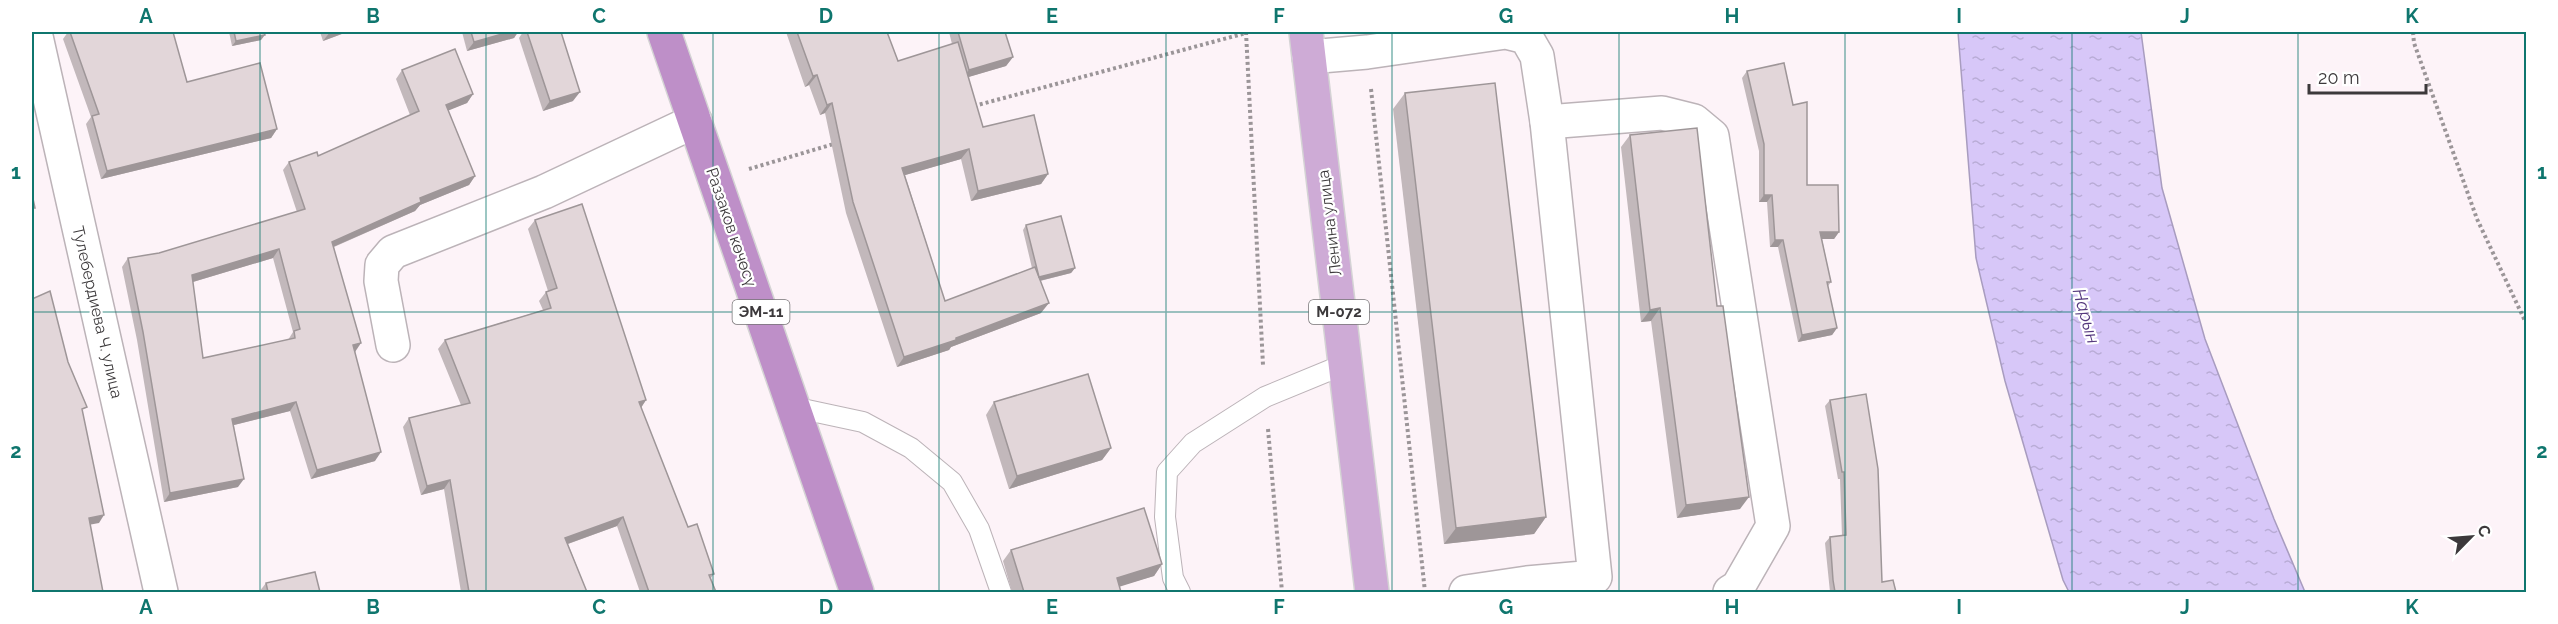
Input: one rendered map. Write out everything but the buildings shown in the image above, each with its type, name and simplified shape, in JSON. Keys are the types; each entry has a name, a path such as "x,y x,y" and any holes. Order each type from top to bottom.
{"highway":[{"name":"Раззаков көчөсү","path":"664,32 857,592"}],"main road":[{"name":"Ленина улица","path":"1308,44 1372,592"}],"street":[{"name":"Тулебердиева Ч. улица","path":"35,32 161,592"},
{"path":"1308,44 1366,52 1506,32 1526,37 1537,56 1595,585 1527,583 1466,592"},
{"path":"1546,122 1662,113 1694,121 1712,136 1773,526 1738,587 1730,592"},
{"path":"393,345 381,281 382,266 393,252 544,192 695,121"}],"lane":[{"path":"1180,592 1173,578 1165,517 1167,472 1193,442 1265,397 1345,364"},
{"path":"794,407 863,422 911,448 952,482 979,529 1001,592"}],"path":[{"path":"973,106 1246,32 1265,397 1282,592"},
{"path":"2413,32 2414,43 2477,219 2526,322"},
{"path":"1366,52 1425,592"},
{"path":"716,178 848,140"}],"water":[{"name":"Нарын","path":"1958,32 2141,32 2162,188 2205,339 2274,519 2305,592 2069,592 2063,580 2005,381 1976,258"}]}
